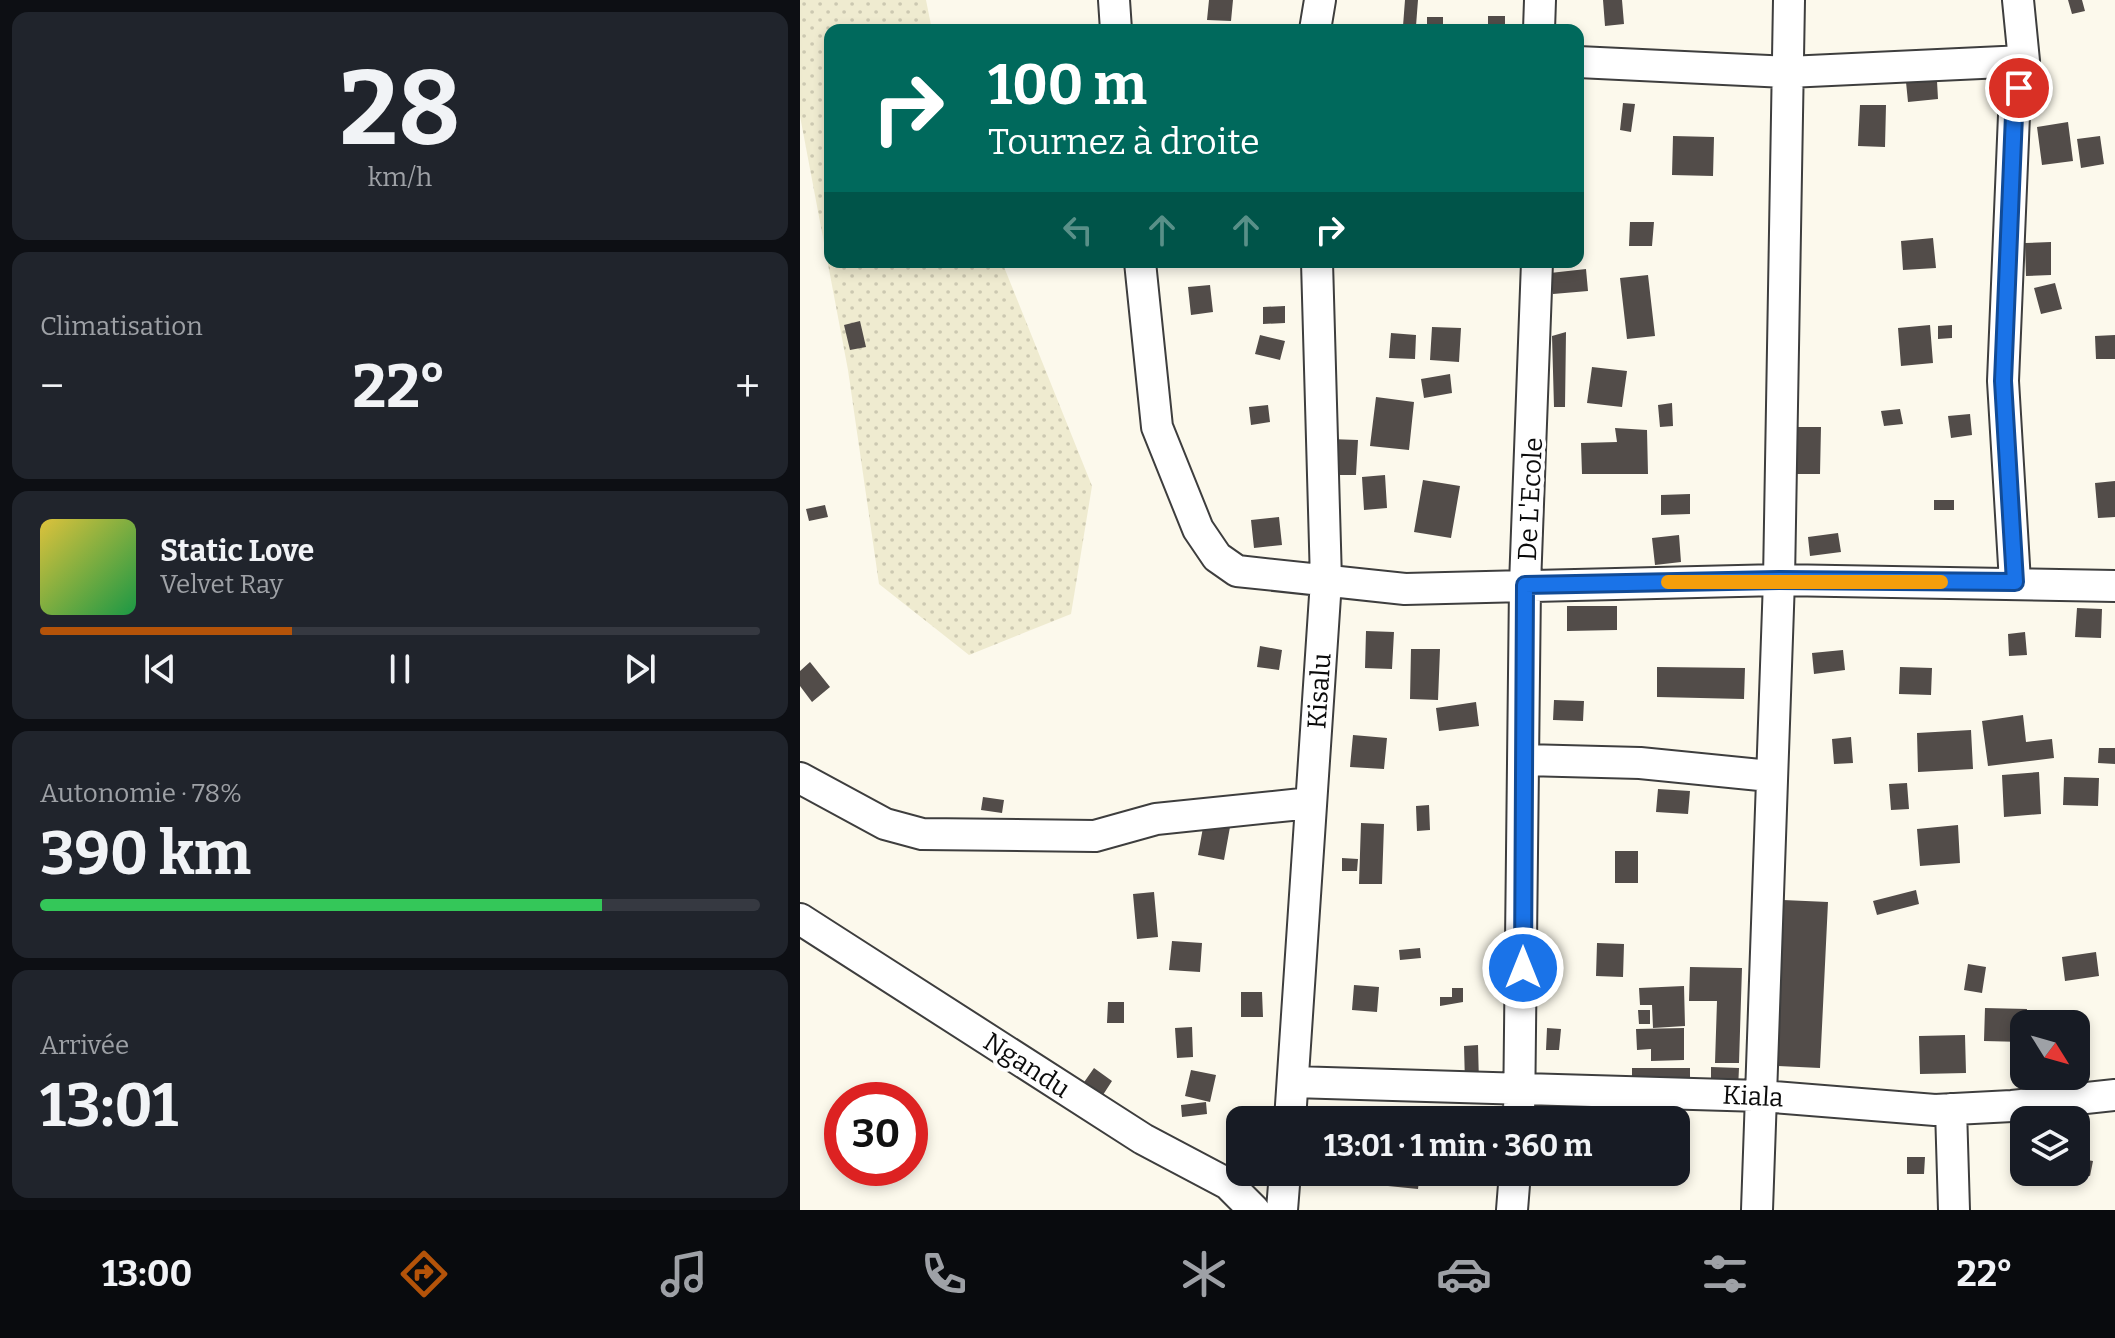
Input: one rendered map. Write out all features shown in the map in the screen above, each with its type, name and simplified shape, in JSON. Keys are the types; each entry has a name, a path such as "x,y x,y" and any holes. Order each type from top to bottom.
{"street":[{"path":"1114,0 1116,24"},
{"path":"1316,24 1320,0"},
{"path":"1539,24 1540,0"},
{"path":"1757,1210 1779,580 1789,0"},
{"path":"2015,582 2003,381 2014,115 2024,61 2018,0"},
{"path":"1584,62 1788,72 2024,61"},
{"path":"1141,268 1157,427 1198,529 1217,557 1237,571 1405,589 1779,580 2115,586"},
{"name":"Kisalu","path":"1291,1106 1326,581 1317,268"},
{"name":"De L'Ecole","path":"1520,1106 1525,585 1537,268"},
{"path":"1524,760 1640,763 1770,776"},
{"path":"800,778 885,824 922,834 1095,836 1156,819 1311,803"},
{"name":"Ngandu","path":"800,919 1143,1139 1228,1184 1254,1210"},
{"name":"Kiala","path":"1293,1082 1761,1096 1951,1109 2115,1095"},
{"path":"1951,1109 1954,1210"},
{"path":"1282,1210 1284,1186"},
{"path":"1512,1210 1514,1186"}],"shaded area":[{"path":"800,0 926,0 931,24 824,24 824,243 800,116"},
{"path":"829,268 1004,268 1092,486 1071,614 969,655 879,584 848,370"}],"building":[{"path":"1209,0 1233,0 1231,21 1207,20"},
{"path":"1405,0 1418,0 1416,24 1403,24"},
{"path":"1603,0 1622,0 1624,24 1605,26"},
{"path":"2068,0 2082,0 2085,11 2072,14"},
{"path":"1488,16 1505,16 1505,24 1488,24"},
{"path":"1427,17 1443,17 1443,24 1427,24"},
{"path":"1937,81 1938,99 1908,102 1906,82"},
{"path":"1623,103 1635,104 1631,132 1620,130"},
{"path":"1860,105 1886,105 1885,147 1858,146"},
{"path":"2068,122 2073,161 2042,165 2037,127"},
{"path":"1673,136 1714,137 1713,176 1672,175"},
{"path":"2100,136 2104,164 2081,168 2077,139"},
{"path":"1630,222 1654,222 1652,246 1629,246"},
{"path":"1933,238 1936,268 1903,270 1901,241"},
{"path":"2051,242 2051,275 2026,276 2025,243"},
{"path":"1586,269 1588,291 1553,294 1550,273"},
{"path":"1648,275 1655,336 1627,339 1620,278"},
{"path":"2055,283 2062,309 2041,314 2034,288"},
{"path":"1210,285 1213,312 1191,315 1188,287"},
{"path":"1285,306 1285,323 1263,324 1263,307"},
{"path":"860,321 866,347 850,350 844,325"},
{"path":"1930,325 1933,363 1901,366 1898,328"},
{"path":"1952,325 1952,338 1938,339 1938,326"},
{"path":"1432,327 1461,328 1459,362 1430,360"},
{"path":"1566,332 1565,407 1554,407 1552,336"},
{"path":"1391,333 1416,335 1415,359 1389,358"},
{"path":"1260,335 1285,341 1280,360 1255,354"},
{"path":"2115,335 2115,359 2096,359 2095,336"},
{"path":"1592,367 1627,371 1622,407 1587,403"},
{"path":"1450,374 1452,393 1424,398 1421,379"},
{"path":"1376,397 1414,402 1409,450 1370,446"},
{"path":"1672,403 1673,426 1660,427 1658,405"},
{"path":"1268,405 1270,422 1251,425 1249,407"},
{"path":"1900,409 1903,424 1884,426 1881,411"},
{"path":"1970,414 1972,435 1951,438 1948,416"},
{"path":"1798,427 1821,427 1820,474 1796,474"},
{"path":"1615,428 1647,430 1648,474 1582,474 1581,443 1617,442"},
{"path":"1330,439 1358,440 1356,475 1329,475"},
{"path":"1385,475 1387,508 1364,510 1362,477"},
{"path":"1423,480 1460,486 1451,538 1414,532"},
{"path":"2115,481 2115,517 2098,518 2095,483"},
{"path":"1690,494 1690,514 1661,515 1661,495"},
{"path":"1934,500 1954,500 1954,510 1934,510"},
{"path":"825,505 828,517 809,521 806,509"},
{"path":"1279,517 1282,545 1254,548 1251,520"},
{"path":"1838,533 1841,552 1810,556 1808,537"},
{"path":"1679,535 1681,562 1655,565 1652,538"},
{"path":"1567,606 1617,606 1617,630 1567,631"},
{"path":"2077,608 2102,609 2101,638 2075,637"},
{"path":"1366,631 1394,632 1392,669 1365,668"},
{"path":"2025,632 2027,655 2009,656 2008,634"},
{"path":"1260,646 1282,650 1279,670 1257,667"},
{"path":"1411,649 1440,649 1438,700 1410,699"},
{"path":"1843,650 1845,670 1814,674 1812,653"},
{"path":"810,662 830,687 812,702 800,686 800,671"},
{"path":"1657,667 1745,668 1744,699 1657,697"},
{"path":"1900,667 1932,668 1931,695 1899,694"},
{"path":"1554,700 1584,701 1583,721 1553,720"},
{"path":"1476,702 1479,726 1439,731 1436,708"},
{"path":"2023,715 2026,742 2052,739 2054,758 1988,766 1982,721"},
{"path":"1971,730 1973,769 1918,772 1917,733"},
{"path":"1353,735 1387,738 1384,769 1350,767"},
{"path":"1851,737 1853,763 1834,764 1832,739"},
{"path":"2099,748 2115,748 2115,764 2098,763"},
{"path":"2039,772 2041,814 2004,817 2002,775"},
{"path":"2064,777 2099,778 2098,806 2063,805"},
{"path":"1907,783 1909,809 1891,810 1889,784"},
{"path":"1658,789 1690,791 1688,814 1656,812"},
{"path":"983,797 1004,800 1002,813 981,810"},
{"path":"1429,805 1430,830 1417,831 1416,806"},
{"path":"1204,822 1230,827 1224,860 1198,855"},
{"path":"1361,823 1384,824 1382,884 1359,884"},
{"path":"1958,825 1960,863 1920,866 1917,829"},
{"path":"1615,851 1638,851 1638,883 1615,883"},
{"path":"1342,858 1358,859 1357,871 1342,871"},
{"path":"1916,890 1919,904 1877,915 1873,901"},
{"path":"1154,892 1158,937 1137,939 1133,894"},
{"path":"1783,900 1828,902 1820,1068 1776,1066"},
{"path":"1172,941 1202,943 1200,972 1169,970"},
{"path":"1597,943 1624,944 1623,977 1596,976"},
{"path":"1420,948 1421,958 1400,960 1399,950"},
{"path":"2096,952 2099,976 2065,981 2062,957"},
{"path":"1968,964 1986,967 1982,993 1964,990"},
{"path":"1690,967 1742,968 1739,1063 1715,1063 1717,1001 1689,1001"},
{"path":"1354,985 1379,987 1377,1012 1352,1010"},
{"path":"1684,986 1685,1026 1653,1028 1652,1005 1640,1005 1639,988"},
{"path":"1452,988 1463,988 1463,1002 1440,1006 1440,997 1452,997"},
{"path":"1241,992 1262,992 1263,1017 1241,1017"},
{"path":"1108,1002 1124,1002 1124,1023 1107,1023"},
{"path":"1985,1008 2027,1009 2010,1010 2010,1042 1984,1041"},
{"path":"1638,1010 1650,1010 1650,1024 1639,1024"},
{"path":"1192,1027 1193,1057 1177,1058 1175,1028"},
{"path":"1547,1028 1561,1029 1559,1050 1546,1050"},
{"path":"1684,1028 1684,1060 1651,1061 1651,1049 1637,1050 1636,1029"},
{"path":"1965,1035 1966,1073 1920,1074 1919,1036"},
{"path":"1478,1045 1479,1083 1465,1083 1464,1046"},
{"path":"1711,1067 1739,1068 1738,1089 1711,1088"},
{"path":"1094,1068 1112,1081 1099,1101 1080,1088"},
{"path":"1632,1068 1690,1068 1690,1088 1632,1087"},
{"path":"1191,1070 1216,1075 1210,1102 1185,1096"},
{"path":"1206,1102 1207,1114 1182,1117 1181,1105"},
{"path":"1907,1157 1925,1157 1924,1174 1907,1174"},
{"path":"1388,1186 1418,1186 1418,1189"}],"slow traffic":[{"path":"1668,582 1941,582"}],"route":[{"path":"1523,968 1525,585 1779,580 2015,582 2003,381 2014,115 2019,88"}]}
